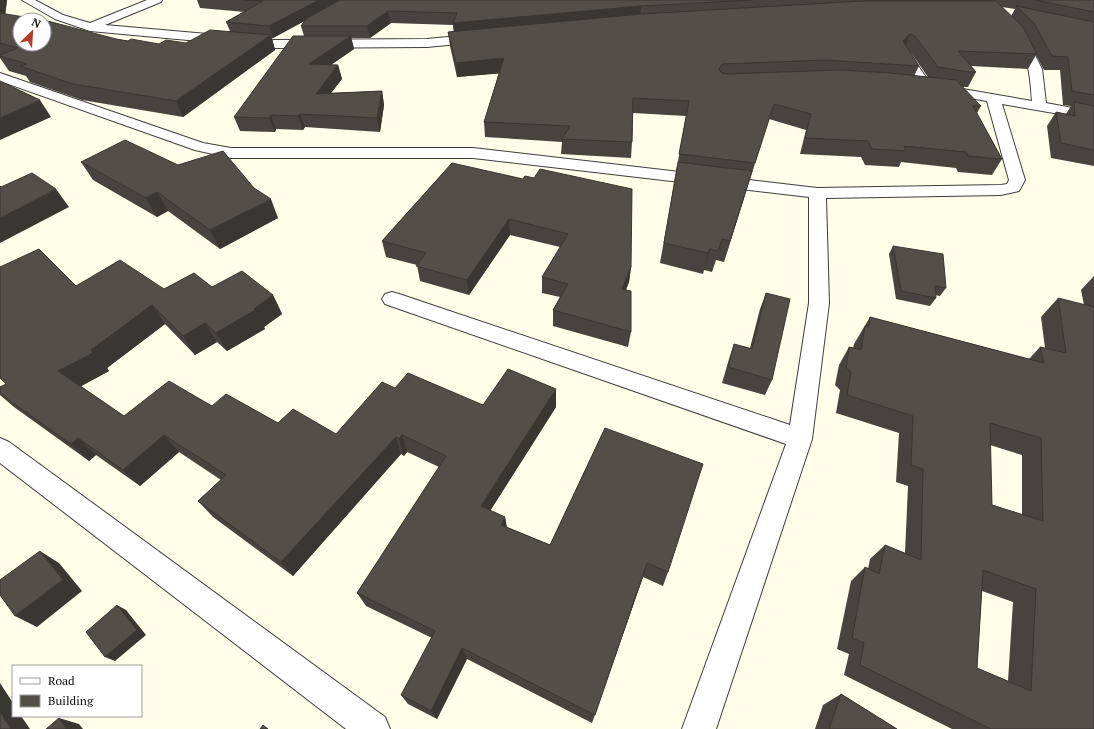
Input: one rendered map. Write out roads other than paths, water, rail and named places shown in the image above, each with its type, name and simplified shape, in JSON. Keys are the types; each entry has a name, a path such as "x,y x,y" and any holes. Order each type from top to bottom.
{"street":[{"path":"27,0 58,17 90,27 275,44 428,43 490,37"},
{"path":"90,27 157,0"},
{"path":"978,9 991,5 1014,14"},
{"path":"991,5 1021,39 1036,69 1039,106"},
{"path":"275,44 295,33"},
{"path":"904,54 925,86"},
{"path":"0,77 200,147 231,153 473,153 817,193 1001,190 1013,187 1017,180 993,98"},
{"path":"910,85 925,86 1094,116"},
{"path":"699,729 800,439 819,303 817,193"},
{"path":"392,299 800,439"},
{"path":"0,449 373,729"}]}
